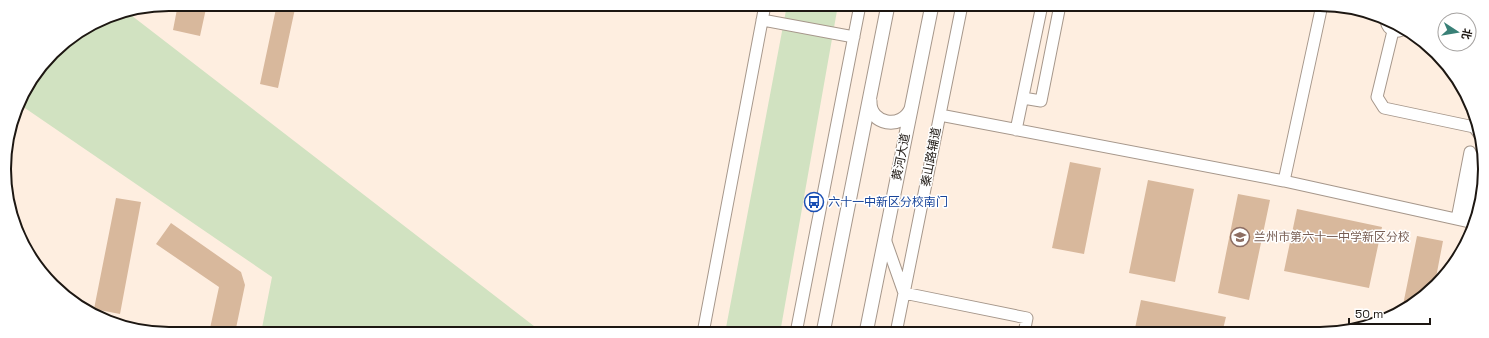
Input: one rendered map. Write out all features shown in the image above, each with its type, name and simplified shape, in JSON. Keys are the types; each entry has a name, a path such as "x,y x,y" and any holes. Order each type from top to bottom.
{"main road":[{"path":"824,327 887,11"},
{"name":"黄河大道","path":"867,327 931,11"},
{"path":"870,97 872,112 876,118 883,122 890,123 904,119 909,114 912,107"}],"street":[{"path":"703,327 764,11"},
{"path":"797,327 859,11"},
{"name":"秦山路辅道","path":"897,327 961,11"},
{"path":"1016,130 1041,11"},
{"path":"1023,98 1041,101 1059,11"},
{"path":"1284,181 1321,11"},
{"path":"762,20 854,37"},
{"path":"1388,26 1393,31 1397,31"},
{"path":"1393,31 1377,97 1384,108 1473,127"},
{"path":"940,115 1284,181 1466,221 1476,152"},
{"path":"885,239 904,293 1027,318 1025,327"}],"green space":[{"path":"786,11 837,11 781,327 726,327"},
{"path":"131,15 535,327 262,327 272,277 24,107 32,90 57,57 90,32 118,19"}],"building":[{"path":"177,11 205,11 200,36 173,30"},
{"path":"276,11 294,11 278,88 260,84"},
{"path":"1070,162 1101,168 1084,254 1052,248"},
{"path":"1148,180 1194,189 1175,282 1129,273"},
{"path":"1238,194 1270,200 1249,300 1218,293"},
{"path":"116,198 141,202 120,314 94,308"},
{"path":"1297,209 1382,227 1369,288 1284,271"},
{"path":"171,223 241,272 245,285 236,327 210,327 219,287 156,244"},
{"path":"1417,236 1443,241 1436,276 1424,288 1403,303"},
{"path":"1141,300 1226,317 1224,327 1135,327"}],"place":[{"name":"六十一中新区分校南门","path":"814,202"},
{"name":"兰州市第六十一中学新区分校","path":"1240,237"}]}
